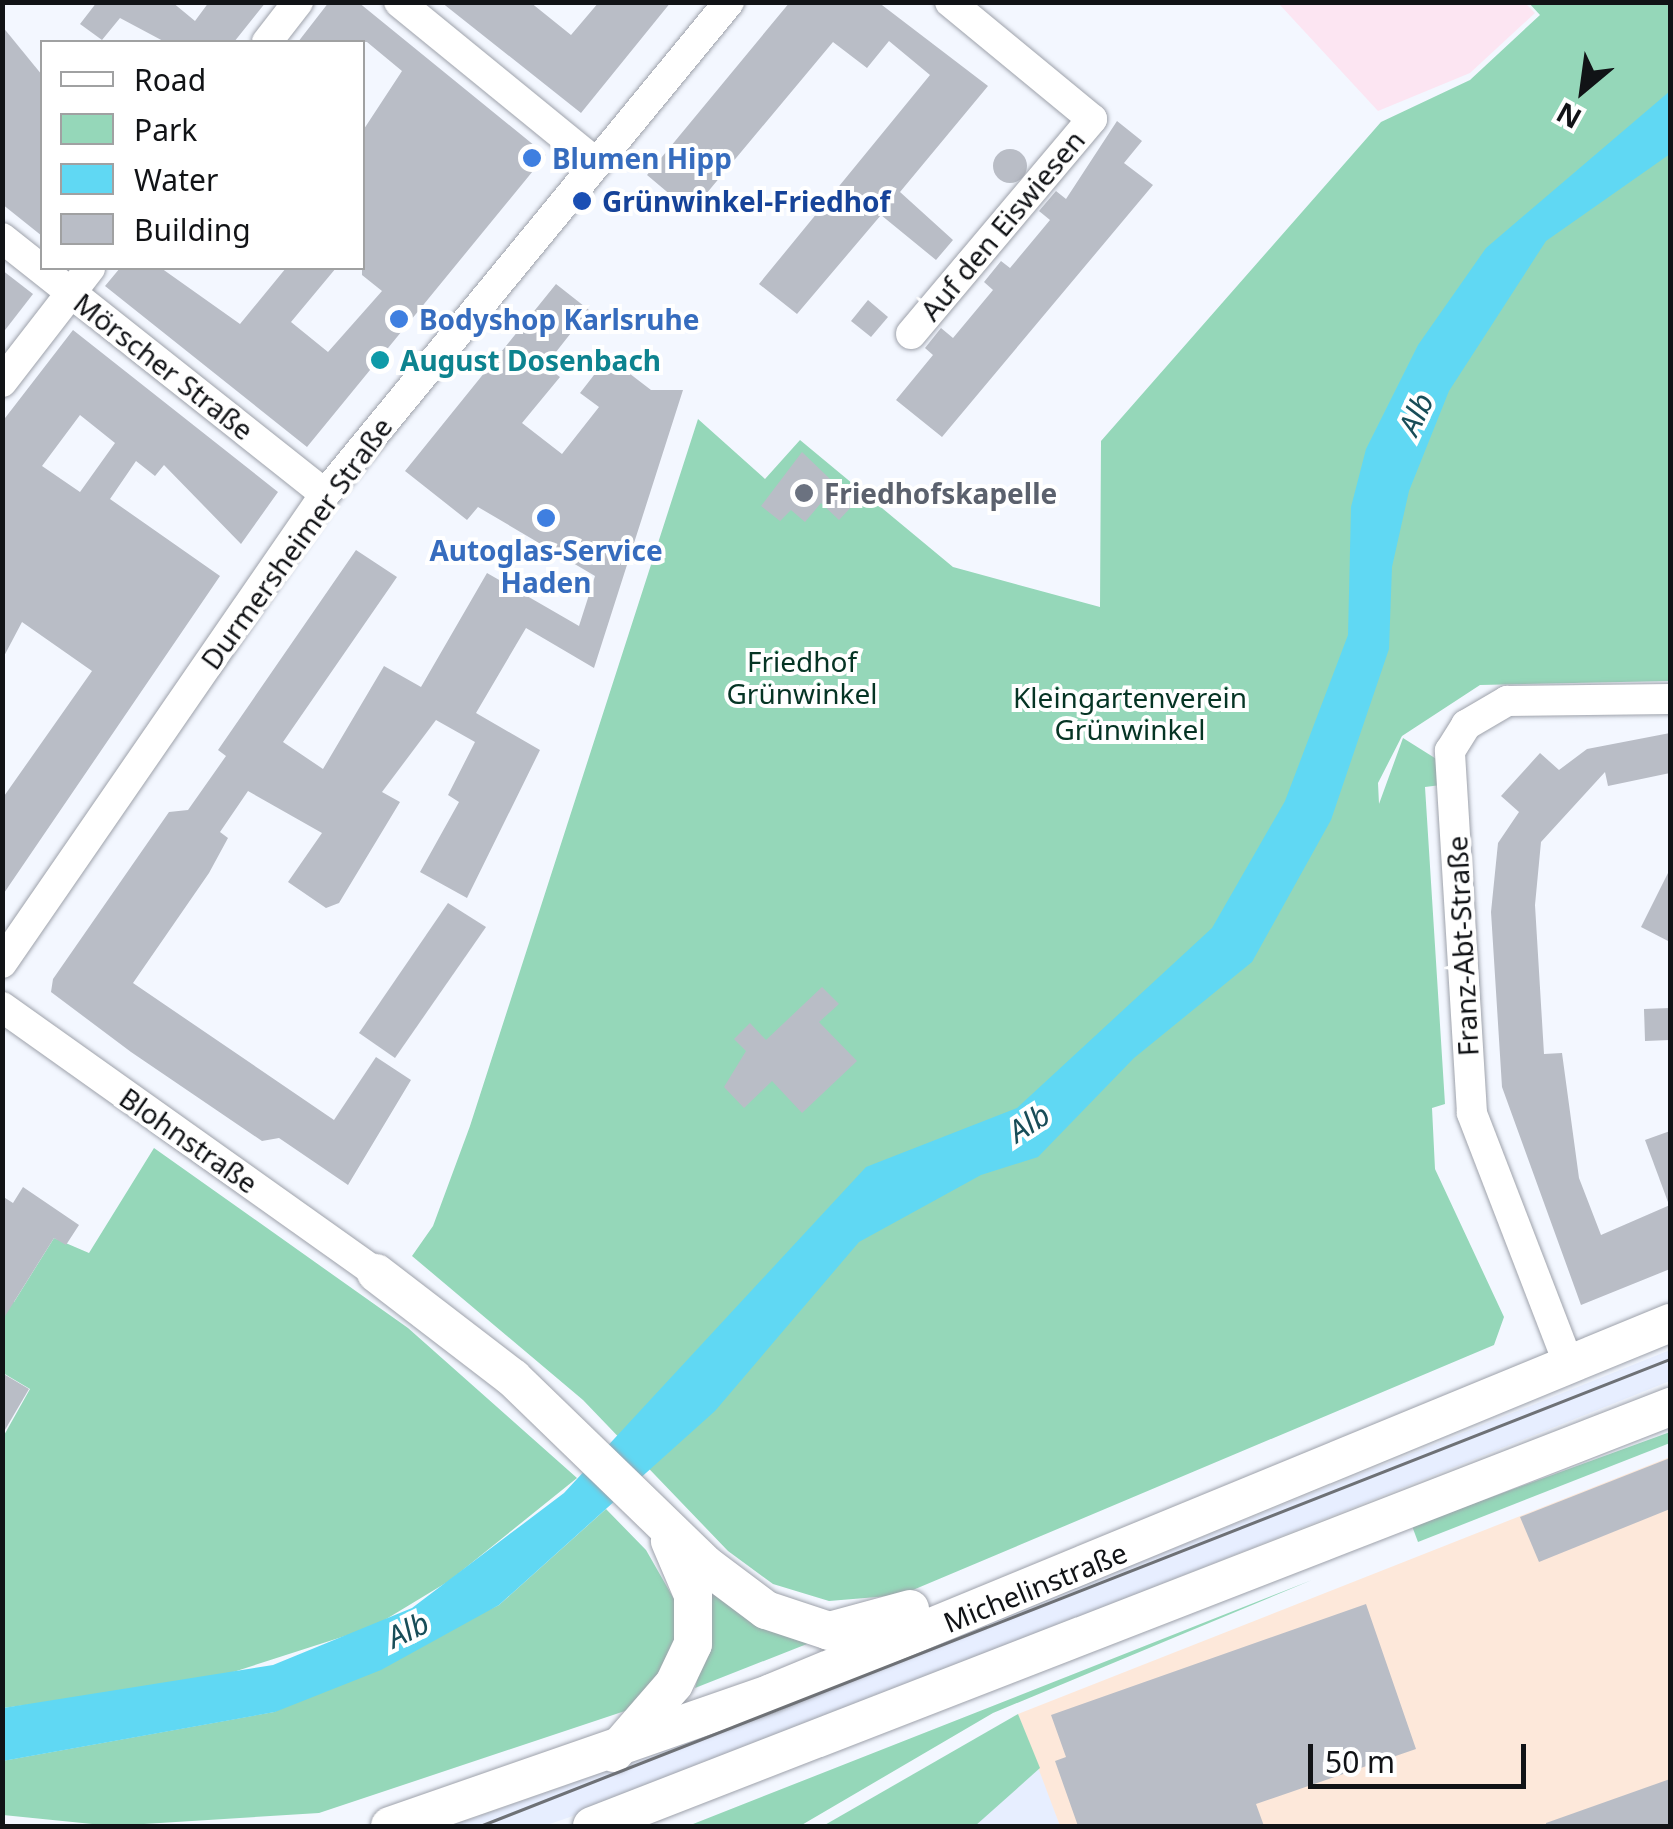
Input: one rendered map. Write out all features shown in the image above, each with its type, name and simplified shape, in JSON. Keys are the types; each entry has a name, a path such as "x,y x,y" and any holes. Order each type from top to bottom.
{"main road":[{"path":"376,1272 513,1378 651,1509 697,1571 766,1610 829,1630 922,1604 999,1602"},
{"name":"Michelinstraße","path":"390,1826 614,1753 999,1602 1670,1323"},
{"path":"592,1826 653,1813 1670,1407"},
{"path":"614,1753 688,1659 696,1611 697,1571"}],"street":[{"path":"269,40 298,2"},
{"path":"399,2 594,162"},
{"name":"Durmersheimer Straße","path":"2,963 325,494 729,2"},
{"name":"Auf den Eiswiesen","path":"911,334 1092,119 950,2"},
{"name":"Mörscher Straße","path":"2,238 40,268"},
{"name":"Mörscher Straße","path":"43,270 325,494"},
{"path":"2,382 88,270"},
{"name":"Franz-Abt-Straße","path":"1569,1366 1472,1114 1450,751 1466,725 1507,701 1670,698"},
{"name":"Blohnstraße","path":"2,1007 376,1272"}],"shaded area":[{"path":"1525,3 1535,13 1470,73 1378,111 1280,5"},
{"path":"1670,1350 1670,1381 628,1797 544,1826 451,1826 700,1738"},
{"path":"1670,1457 1670,1826 1060,1826 1018,1714"},
{"path":"1040,1768 1060,1826 975,1826 1018,1778"}],"green space":[{"path":"1529,3 1670,3 1670,681 1480,685 1402,736 1378,783 1379,804 1403,738 1438,760 1441,785 1425,787 1445,1104 1432,1108 1435,1169 1504,1317 1494,1345 901,1595 829,1601 773,1584 728,1551 583,1400 412,1256 433,1226 470,1126 698,419 765,479 800,440 953,567 1100,607 1101,441 1381,122 1470,80 1540,15"},
{"path":"154,1148 408,1328 577,1478 449,1581 373,1627 202,1682 3,1708 3,1437 30,1389 3,1373 2,1295 14,1302 54,1238 89,1253"},
{"path":"1670,1432 1670,1443 1418,1542 1412,1526"},
{"path":"606,1509 646,1550 678,1606 676,1656 631,1709 319,1813 112,1826 3,1815 2,1761 274,1712 499,1605"},
{"path":"1312,1580 993,1713 800,1826 688,1826"},
{"path":"708,1590 812,1642 695,1688 712,1625"},
{"path":"1018,1714 1040,1768 975,1826 823,1826"}],"water":[{"name":"Alb","path":"1670,91 1670,154 1546,241 1449,391 1409,491 1392,567 1389,649 1331,820 1252,962 1134,1058 1038,1157 981,1175 859,1242 715,1411 499,1605 381,1670 275,1712 3,1761 3,1708 273,1665 412,1608 564,1493 866,1167 1017,1108 1212,928 1285,801 1348,635 1351,507 1366,449 1418,345 1486,248"}],"building":[{"path":"97,2 172,2 195,21 209,2 266,2 236,40 161,40 120,18 102,40 80,24"},
{"path":"329,2 358,2 546,155 307,447 105,286 118,270 164,270 240,324 284,270 334,270 291,322 328,352 382,291 362,275 365,127 402,71 365,40 300,40"},
{"path":"441,2 530,2 571,35 599,2 671,2 581,113"},
{"path":"790,2 878,2 988,86 900,192 953,240 936,260 881,215 797,314 759,284 930,75 889,41 867,68 833,42 691,212 647,175"},
{"path":"2,26 40,73 40,234 2,204"},
{"path":"1117,121 1142,141 1124,163 1153,185 942,437 896,400 933,355 925,348 941,328 953,338 993,290 984,282 1001,261 1010,268 1050,220 1039,211 1056,191 1066,199"},
{"path":"1010,149 1022,154 1027,166 1022,178 1010,183 998,178 993,166 998,154"},
{"path":"2,270 33,294 2,334"},
{"path":"556,284 589,310 545,366 560,377 522,423 562,454 599,407 580,393 608,357 651,390 683,390 594,668 526,628 476,713 540,750 467,898 420,872 459,802 448,795 475,742 436,720 382,792 400,802 339,903 326,908 288,882 322,833 248,791 220,832 228,838 209,873 133,983 334,1120 376,1057 411,1080 348,1185 279,1138 262,1141 131,1052 51,992 53,979 169,812 188,810 226,756 218,750 356,550 397,577 283,742 323,769 384,666 421,687 487,573 579,626 595,576 478,507 467,520 405,471"},
{"path":"868,300 888,317 871,337 851,321"},
{"path":"73,330 278,492 241,544 164,465 155,476 136,461 110,499 220,576 2,896 2,799 92,671 22,622 2,660 2,422","holes":["80,415 115,443 80,492 42,466"]},
{"name":"Friedhofskapelle","path":"802,452 855,503 839,520 821,503 805,522 791,510 780,521 761,506"},
{"path":"1670,733 1670,773 1608,786 1605,772 1541,842 1535,905 1544,1054 1562,1053 1579,1178 1601,1235 1670,1205 1670,1269 1581,1305 1502,1087 1491,912 1498,843 1519,812 1501,796 1540,753 1559,770 1587,749"},
{"path":"1670,869 1670,942 1641,927"},
{"path":"448,903 486,927 395,1058 359,1033"},
{"path":"822,987 839,1004 819,1022 857,1061 802,1113 772,1081 744,1108 724,1087 746,1051 734,1039 750,1023 766,1040"},
{"path":"1670,1008 1670,1040 1645,1041 1644,1009"},
{"path":"1670,1131 1670,1201 1668,1202 1645,1140"},
{"path":"23,1187 79,1225 66,1245 54,1238 2,1321 2,1196 13,1203"},
{"path":"2,1373 29,1389 2,1435"},
{"path":"1670,1458 1670,1509 1539,1562 1520,1517"},
{"path":"1366,1604 1416,1749 1256,1804 1264,1826 1078,1826 1055,1761 1066,1757 1051,1715"},
{"path":"1670,1779 1670,1826 1546,1826 1546,1823"}],"tram line":[{"path":"480,1826 1670,1359"}],"place":[{"name":"Blumen Hipp","path":"532,158"},
{"name":"Grünwinkel-Friedhof","path":"582,201"},
{"name":"Bodyshop Karlsruhe","path":"399,319"},
{"name":"August Dosenbach","path":"380,360"},
{"name":"Friedhofskapelle","path":"804,493"},
{"name":"Autoglas-Service Haden","path":"546,518"}],"park label":[{"name":"Friedhof Grünwinkel","path":"802,677"},
{"name":"Kleingartenverein Grünwinkel","path":"1130,713"}]}
